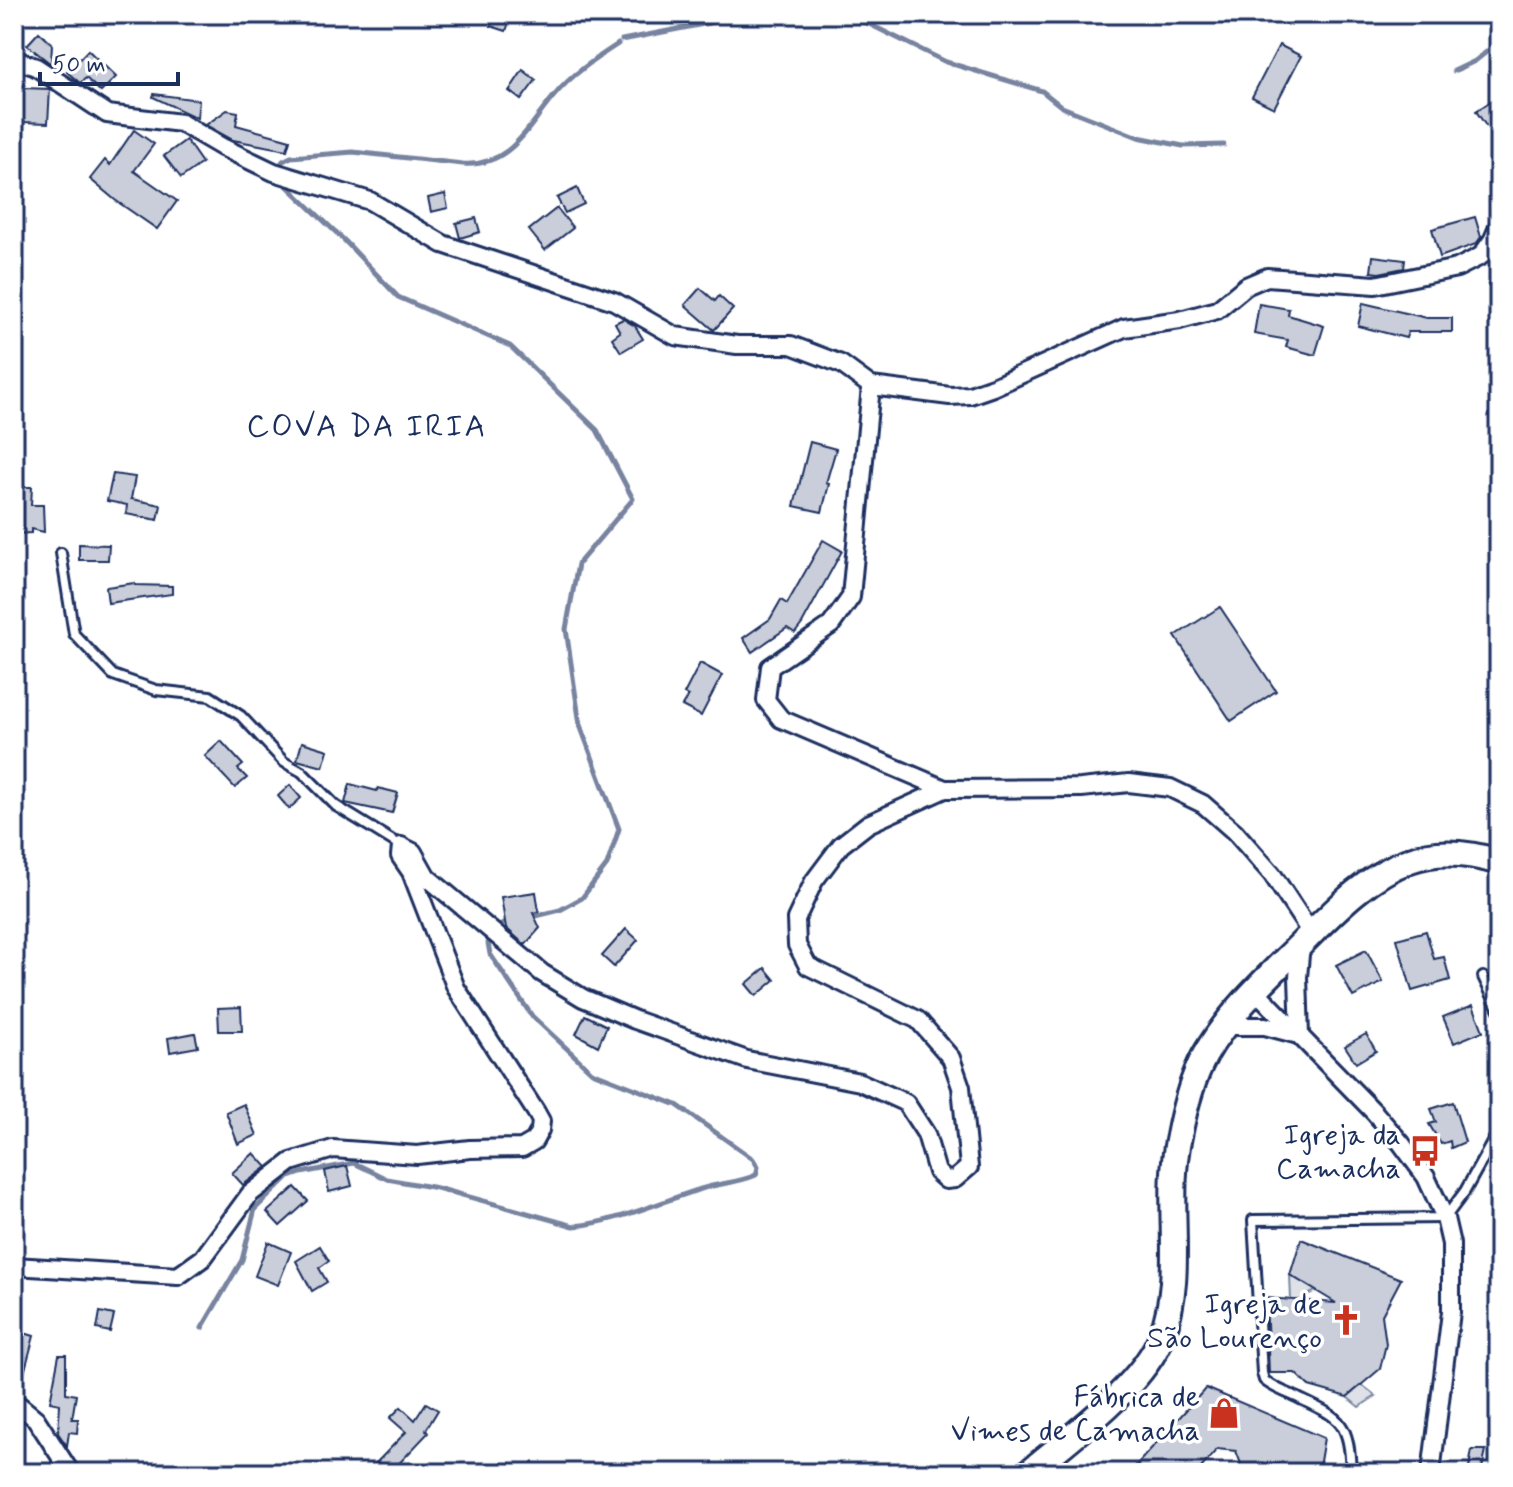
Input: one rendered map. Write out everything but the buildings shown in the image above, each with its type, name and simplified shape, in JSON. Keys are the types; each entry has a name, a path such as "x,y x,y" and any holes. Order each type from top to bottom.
{"main road":[{"path":"1028,1473 1136,1379 1162,1335 1172,1295 1178,1140 1203,1058 1225,1026 1255,990 1306,939 1364,886 1387,870 1426,855 1456,853 1499,862"}],"street":[{"path":"14,59 36,67 107,114 181,123 274,172 370,201 443,244 614,301 675,336 737,345 791,345 841,364 871,386 950,396 970,395 1124,328 1180,320 1217,310 1246,286 1267,277 1375,285 1457,268 1481,256 1499,225"},
{"path":"871,386 851,597 831,625 770,667 766,700 781,719 945,789 1081,788 1129,783 1170,788 1203,804 1235,832 1272,874 1306,939 1298,977 1300,1036"},
{"path":"14,1266 178,1276 203,1258 250,1194 291,1162 333,1149 417,1155 470,1149 522,1148 534,1141 541,1121 456,988 411,872 400,856 401,846 413,852 427,877 542,973 583,998 747,1060 860,1082 906,1103 926,1134 937,1172 946,1180 955,1179 969,1167 961,1087 951,1058 918,1020 808,966 797,945 796,919 814,881 841,845 868,824 945,789"},
{"path":"1255,990 1401,1143 1426,1177 1445,1218 1451,1244 1451,1312 1431,1473"},
{"path":"1225,1026 1280,1028 1300,1036"},
{"path":"14,1401 36,1419 71,1473"}],"lane":[{"path":"61,553 74,634 113,675 156,690 210,696 241,716 284,762 302,772 336,806 401,846"},
{"path":"1483,977 1499,1010"},
{"path":"1351,1473 1346,1429 1336,1417 1264,1380 1253,1220 1445,1218 1465,1191 1499,1130"}],"shaded area":[{"path":"1290,1275 1316,1291 1307,1295 1310,1325 1299,1301 1291,1300"},
{"path":"1362,1385 1376,1396 1359,1407 1347,1397"}],"waterway":[{"path":"622,40 709,23 730,14"},
{"path":"841,14 865,22 946,62 1042,91 1062,107 1138,137 1183,146 1224,145"},
{"path":"1454,71 1475,61 1499,42"},
{"path":"279,166 291,157 353,152 463,164 493,159 516,143 568,81 618,44"},
{"path":"282,181 398,297 510,346 597,430 633,499 578,564 566,629 580,725 619,829 607,865 582,898 560,910 532,917"},
{"path":"499,926 510,921"},
{"path":"202,1328 242,1260 255,1209 287,1178 301,1173 354,1163 387,1179 437,1188 574,1226 622,1216 701,1189 756,1175 758,1167 753,1159 677,1105 592,1072 532,1016 490,954 488,943 491,937"}],"place":[{"name":"Igreja da Camacha","path":"1425,1151"},
{"name":"Igreja de São Lourenço","path":"1346,1320"},
{"name":"Fábrica de Vimes de Camacha","path":"1224,1413"}],"district":[{"name":"COVA DA IRIA","path":"367,425"}]}
